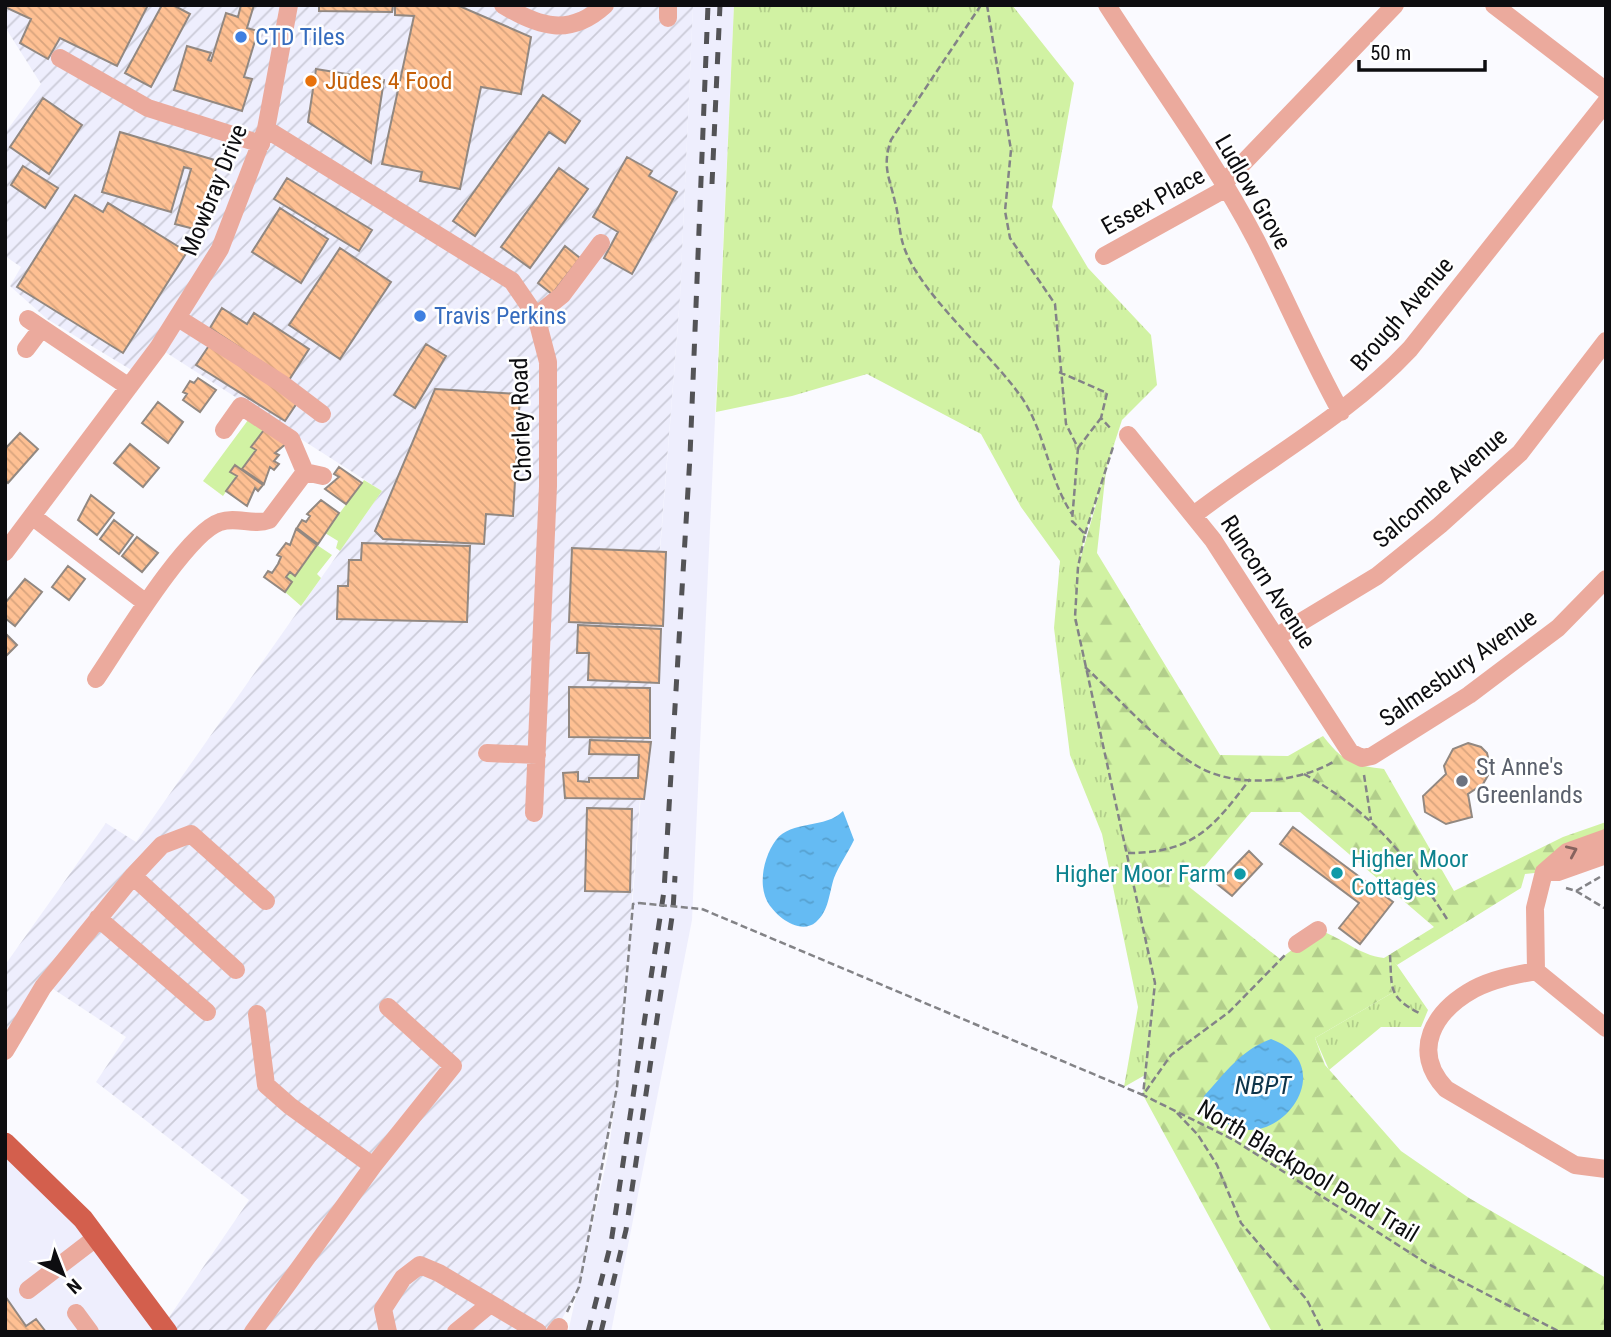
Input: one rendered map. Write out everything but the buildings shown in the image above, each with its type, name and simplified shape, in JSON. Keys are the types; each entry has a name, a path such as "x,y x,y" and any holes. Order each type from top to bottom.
{"main road":[{"path":"5,1143 83,1219 167,1332"}],"street":[{"name":"Mowbray Drive","path":"5,552 134,381 178,318 220,249 264,137 289,5"},
{"path":"503,5 542,25 564,26 584,20 605,5"},
{"name":"Essex Place","path":"1103,257 1224,187 1395,5"},
{"path":"1494,5 1606,91"},
{"name":"Ludlow Grove","path":"1109,6 1255,239 1310,356 1341,412"},
{"name":"Chorley Road","path":"60,58 148,108 264,137 512,281 536,316 548,362 548,486 534,813"},
{"name":"Brough Avenue","path":"1195,514 1375,386 1410,349 1606,102"},
{"path":"536,316 562,295 601,243"},
{"path":"178,318 281,383 322,414"},
{"path":"26,349 34,324 134,381"},
{"name":"Salcombe Avenue","path":"1276,637 1377,576 1459,509 1520,453 1606,341"},
{"path":"224,430 241,406 291,439 301,465 323,476"},
{"name":"Runcorn Avenue","path":"1128,435 1195,514 1356,755"},
{"path":"96,679 146,603 186,553 212,526 231,520 268,520 301,465"},
{"path":"32,516 146,603"},
{"name":"Salmesbury Avenue","path":"1356,755 1372,756 1469,695 1558,628 1606,579"},
{"path":"487,753 537,755"},
{"path":"5,1051 43,988 98,918 162,845 191,834 266,901"},
{"path":"1536,971 1535,908 1544,872 1567,852 1606,838"},
{"path":"1544,872 1558,872 1606,855"},
{"path":"133,876 236,970"},
{"path":"98,918 207,1012"},
{"path":"1297,944 1318,930"},
{"path":"1606,1028 1536,971 1503,977 1473,990 1435,1024 1427,1057 1434,1076 1446,1088 1575,1165 1606,1169"},
{"path":"253,1332 373,1166 453,1066 388,1007"},
{"path":"257,1014 266,1085 373,1166"},
{"path":"28,1290 97,1237"},
{"path":"388,1332 383,1308 403,1278 420,1265 439,1273 538,1332"},
{"path":"456,1332 489,1305"},
{"path":"76,1313 90,1332"}],"path":[{"path":"981,5 891,140 885,159 887,174 903,246 923,282 980,345 1025,403 1059,495 1072,514"},
{"path":"987,5 1011,150 1005,211 1010,238 1055,304 1059,372 1066,424 1078,448 1072,521 1085,534"},
{"path":"1059,372 1107,394 1101,418 1078,448"},
{"path":"1101,418 1117,436 1085,534 1078,567 1075,617 1154,983 1143,1095"},
{"path":"1085,667 1198,767 1238,780 1289,778 1356,755 1371,821"},
{"path":"1304,774 1344,796 1371,821 1412,865 1447,919"},
{"path":"1128,853 1169,851 1192,839 1223,814 1250,779"},
{"path":"1576,891 1606,909"},
{"name":"North Blackpool Pond Trail","path":"557,1330 579,1287 617,1087 634,904 639,903 702,909 1143,1095 1234,1140 1426,1262 1560,1332"},
{"path":"1143,1095 1171,1055 1229,1012 1297,944"},
{"path":"1390,955 1392,993 1398,1002 1435,1024"},
{"path":"1175,1111 1198,1135 1217,1165 1241,1223 1307,1300 1322,1332"}],"shaded area":[{"path":"5,5 693,5 680,297 617,1087 579,1287 555,1332 167,1332 163,1326 249,1200 96,1082 126,1037 41,981 9,1029 5,1027 5,965 106,823 136,842 382,491 159,348 138,374 47,319 10,286 21,267 5,256 5,133 41,84 5,27"},
{"path":"693,5 734,5 692,920 611,1332 568,1332 608,1155 619,1074 680,297"},
{"path":"5,1143 167,1332 5,1332"}],"green space":[{"path":"734,5 1012,5 1074,83 1052,207 1088,268 1151,335 1157,385 1122,420 1085,534 1078,567 1122,827 1155,983 1145,1075 1124,1087 1138,1007 1102,834 1070,755 1054,628 1060,561 1021,507 981,434 867,374 792,396 716,412"},
{"path":"251,416 267,426 252,446 256,450 242,469 236,465 231,471 237,476 223,496 203,481"},
{"path":"1106,470 1097,553 1220,755 1288,756 1323,736 1349,761 1384,769 1454,891 1563,837 1606,822 1606,838 1544,872 1525,874 1521,888 1397,965 1390,957 1392,993 1315,1038 1325,1065 1401,1151 1469,1198 1606,1278 1606,1332 1272,1332 1143,1095 1155,983 1075,617 1078,567","holes":["1251,812 1300,812 1434,927 1384,958 1366,953 1318,930 1280,959 1188,886"]},
{"path":"364,480 382,491 340,551 336,548 338,541 325,533"},
{"path":"317,545 332,555 317,574 321,578 301,606 285,592 292,582 286,577 290,572 295,575"},
{"path":"1390,955 1428,1010 1421,1027 1381,1027 1329,1070 1315,1038 1392,993"}],"water":[{"path":"843,811 854,840 838,868 824,913 810,926 803,927 788,922 771,907 764,894 764,870 772,846 782,834 790,830 836,817"},
{"name":"NBPT","path":"1271,1039 1292,1052 1302,1069 1302,1087 1294,1104 1281,1119 1263,1128 1243,1129 1223,1121 1211,1110 1204,1096 1242,1056"}],"railway":[{"path":"588,1332 611,1243 664,891 690,456 708,5"},
{"path":"712,184 720,5"},
{"path":"601,1332 626,1230 673,910 675,876"}],"place":[{"name":"CTD Tiles","path":"241,37"},
{"name":"Judes 4 Food","path":"311,81"},
{"name":"Travis Perkins","path":"420,316"},
{"name":"St Anne's Greenlands","path":"1462,781"},
{"name":"Higher Moor Cottages","path":"1337,873"},
{"name":"Higher Moor Farm","path":"1240,874"}]}
